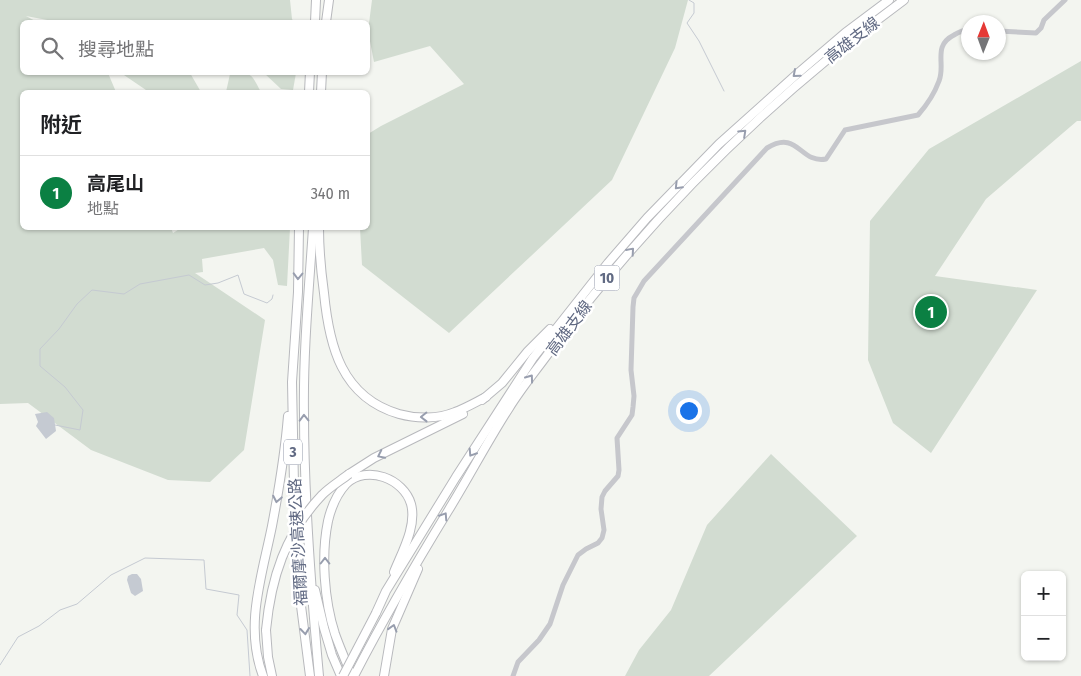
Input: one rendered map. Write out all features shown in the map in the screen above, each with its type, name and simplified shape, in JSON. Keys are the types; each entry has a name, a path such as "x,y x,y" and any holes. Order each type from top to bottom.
{"highway":[{"path":"314,20 316,0"},
{"path":"326,20 329,0"},
{"name":"高雄支線","path":"342,676 386,592 456,477 533,358 570,310 647,218 719,144 845,33 889,0"},
{"name":"高雄支線","path":"353,676 384,618 509,407 585,306 640,239 716,159 769,109 834,54 904,0"},
{"path":"309,90 310,75"},
{"path":"321,90 322,75"},
{"name":"福爾摩沙高速公路","path":"299,230 298,292 292,382 294,485 300,598 310,676"},
{"name":"福爾摩沙高速公路","path":"313,230 306,340 305,486 310,575 319,676"},
{"path":"319,230 319,252 330,336 334,351 349,380 364,395 378,406 390,411 423,418 455,413 486,397"},
{"path":"272,676 268,657 266,630 272,587 281,559 306,513 323,494 349,474 374,458 465,412 486,397 502,383 528,351 570,310"},
{"path":"258,676 254,638 258,592 284,464 292,382"},
{"path":"353,676 335,634 330,612 324,567 325,544 330,515 338,494 354,479 364,476 379,476 392,479 404,490 411,505 411,527 386,592"},
{"path":"384,676 392,629 414,577 432,543 433,534"},
{"path":"310,575 319,603 326,637 342,676"},
{"path":"258,663 263,676"}],"street":[{"path":"1006,31 1036,33 1041,28 1044,20 1065,0"},
{"path":"513,676 518,662 539,640 550,624 563,586 578,555 598,543 602,538 604,530 601,508 602,498 605,491 618,476 617,438 632,416 634,396 631,370 633,307 634,298 644,281 767,148 774,144 788,142 814,159 819,161 826,160 842,134 848,129 918,115 939,82 940,56 943,44 947,38 961,31"}],"shaded area":[{"path":"0,0 290,0 293,20 47,20 26,16 33,20 20,20 20,75 109,75 115,90 20,90 20,230 172,230 173,233 178,230 290,230 287,286 278,285 273,260 264,248 202,259 203,272 195,273 265,320 244,450 210,482 168,480 91,450 28,403 0,404"},
{"path":"372,0 688,0 675,48 612,180 449,333 362,265 360,230 370,230 370,133 464,84 430,46 374,62 370,41 369,20"},
{"path":"1081,61 1081,121 1077,121 986,199 935,276 1037,290 931,453 893,423 868,360 870,221 929,149"},
{"path":"124,75 191,75 200,90 146,90"},
{"path":"230,75 250,75 260,90 226,90"},
{"path":"266,75 296,75 293,90 281,89"},
{"path":"47,412 54,418 56,431 46,439 36,426 38,422 35,414"},
{"path":"771,454 857,536 709,676 625,676 639,650 671,610 707,525"},
{"path":"137,574 141,579 143,591 135,596 131,593 127,580 128,576"}],"waterway":[{"path":"689,0 694,3 694,13 687,23 699,41 724,91"},
{"path":"55,425 80,430 83,410 65,387 40,366 40,349 59,329 77,304 92,290 124,294 140,284 189,275 205,285 218,283 238,275 244,294 267,303 272,299 273,295"},
{"path":"0,665 18,637 39,626 60,610 77,604 111,575 145,558 204,560 206,589 239,595 237,615 247,630 250,676"}],"place":[{"name":"高尾山","path":"931,312"}]}
